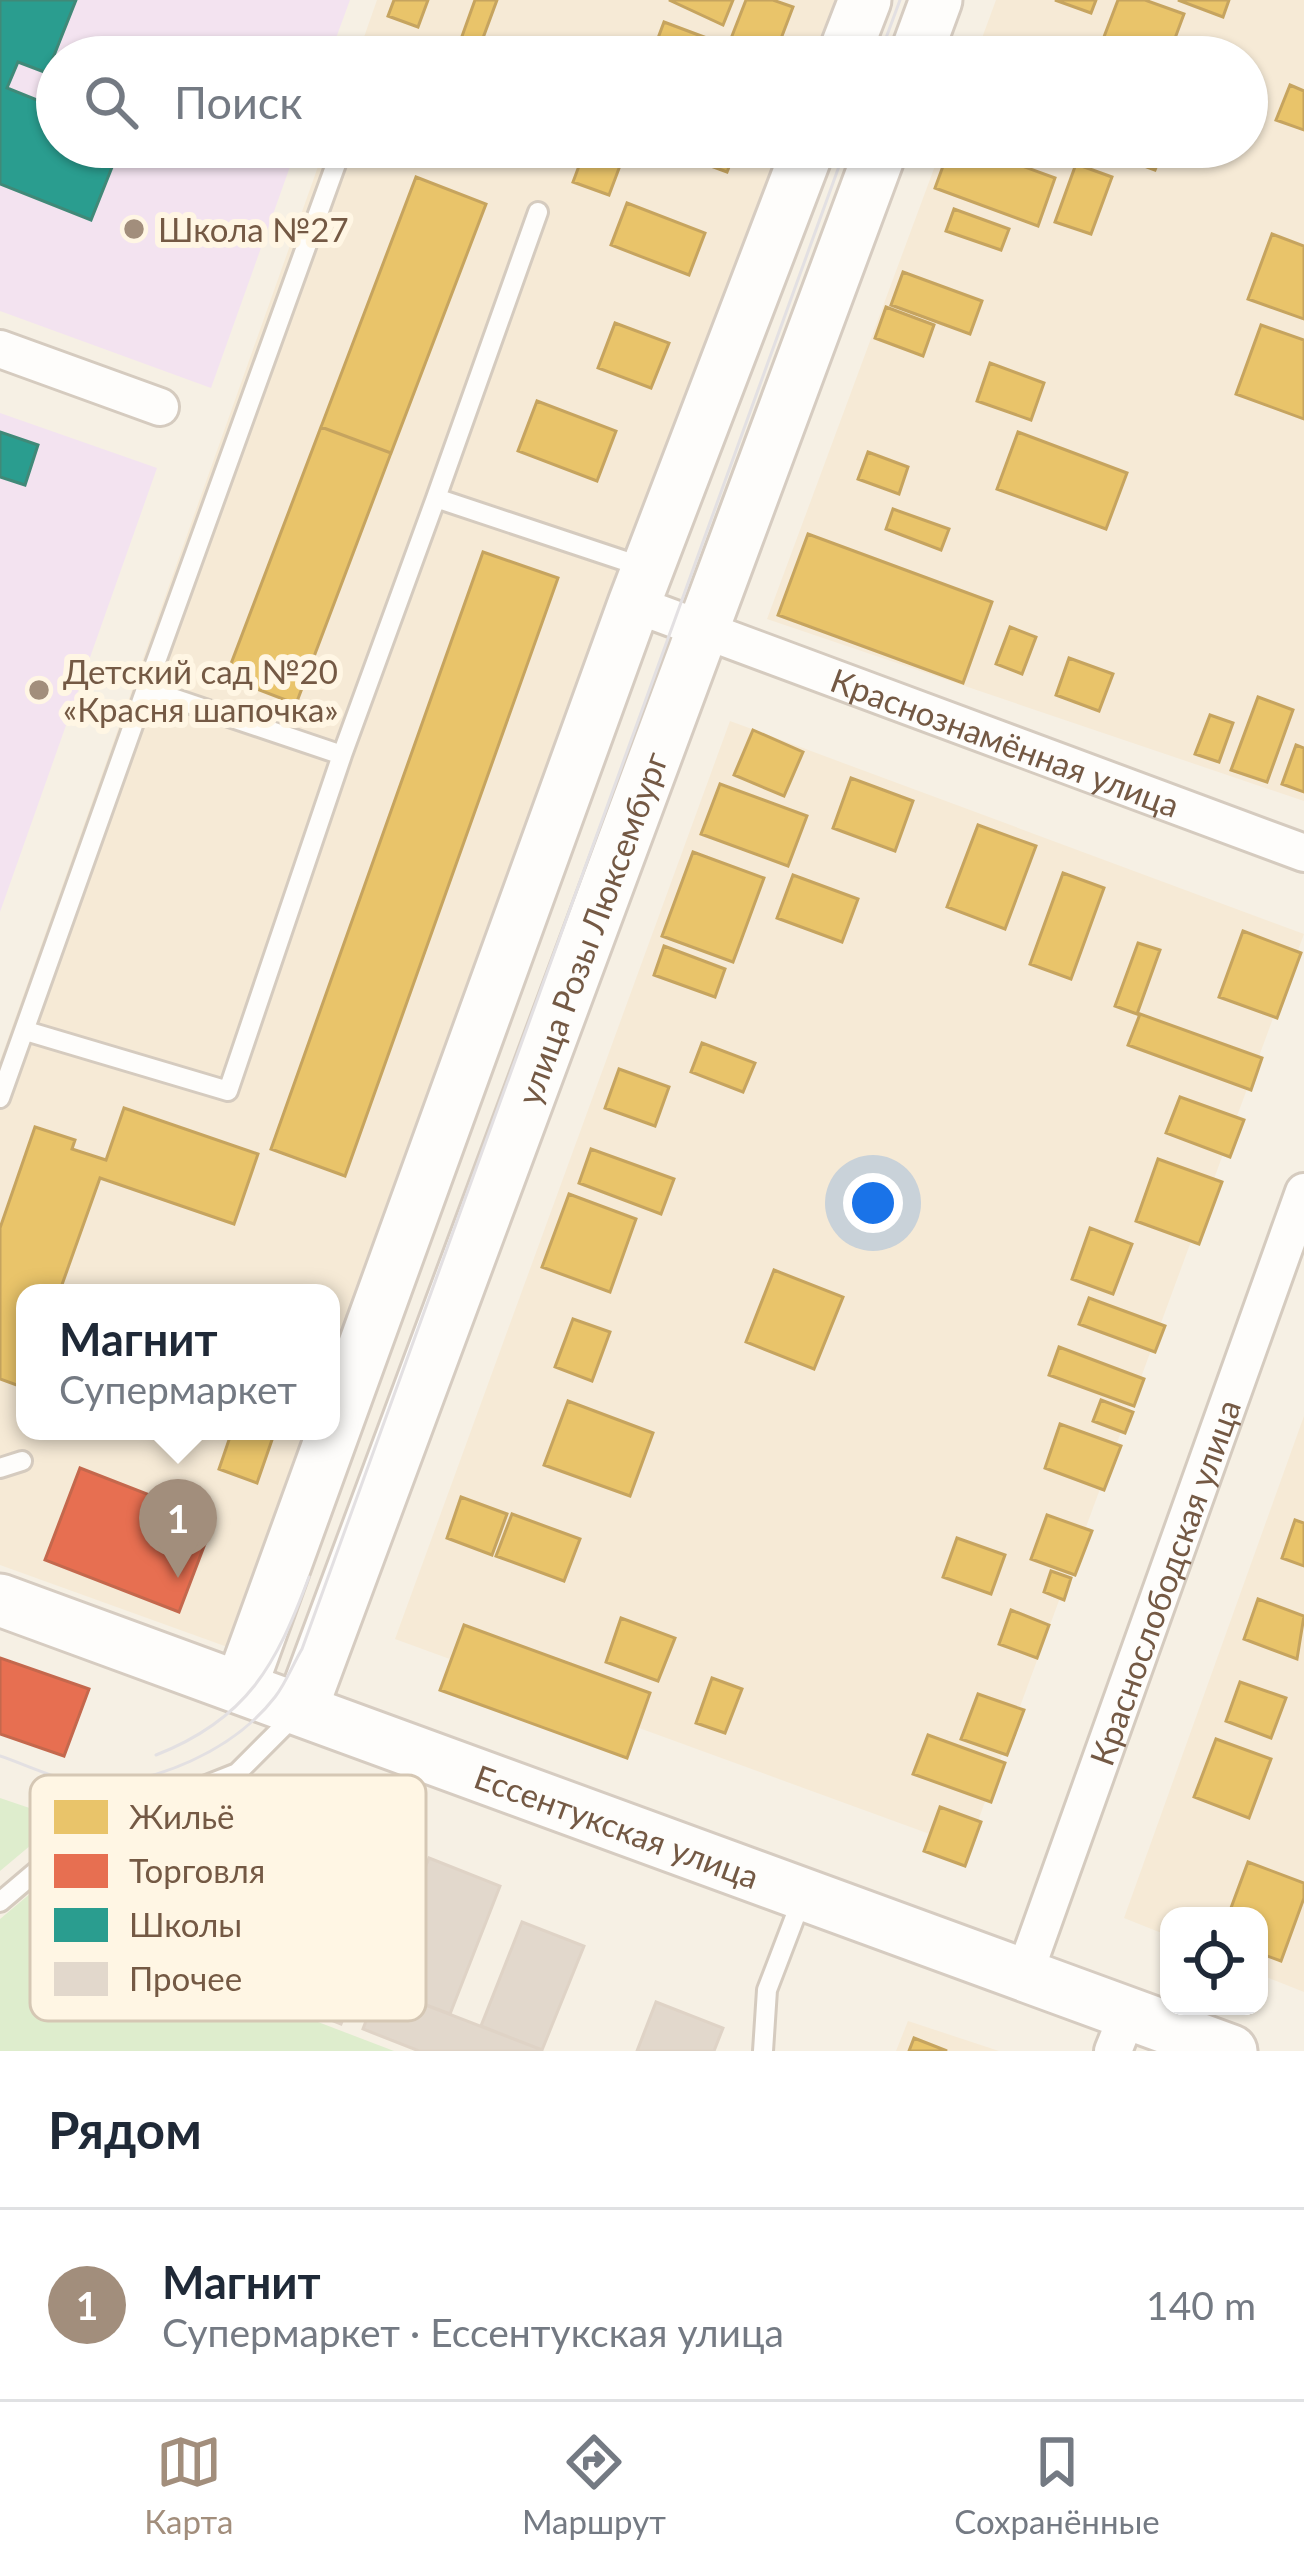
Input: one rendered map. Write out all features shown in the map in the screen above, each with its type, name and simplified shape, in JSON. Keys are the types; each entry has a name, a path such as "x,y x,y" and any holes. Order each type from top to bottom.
{"street":[{"path":"851,36 865,0"},
{"path":"923,36 936,0"},
{"path":"340,1414 641,586 801,168"},
{"name":"улица Розы Люксембург","path":"302,1707 874,168"},
{"path":"0,349 160,407"},
{"name":"Краснознамённая улица","path":"641,586 704,630 1304,853"},
{"name":"Краснослободская улица","path":"1025,1972 1304,1192"},
{"path":"241,1686 330,1440"},
{"name":"Ессентукская улица","path":"0,1600 1025,1972 1121,2031 1232,2051"}],"lane":[{"path":"0,1097 335,168"},
{"path":"26,1031 228,1090 342,754 538,212"},
{"path":"436,498 641,586"},
{"path":"146,689 342,754"},
{"path":"0,1468 22,1461"},
{"path":"232,1775 302,1707"},
{"path":"0,1902 30,1877"},
{"path":"763,2051 767,1990 804,1892"}],"shaded area":[{"name":"Школа №27","path":"0,0 350,0 337,36 36,36 36,168 290,168 211,388 0,311"},
{"path":"377,0 843,0 831,36 364,36"},
{"path":"996,0 1304,0 1304,801 767,619 934,168 1268,168 1268,36 983,36"},
{"path":"318,168 786,168 340,1370 340,1284 16,1284 16,1440 314,1440 233,1649 0,1565 0,1061"},
{"name":"Детский сад №20 «Красня шапочка»","path":"0,413 157,468 0,912"},
{"path":"730,721 1304,934 968,1848 395,1639"},
{"path":"1304,1416 1304,1992 1268,1978 1268,1907 1160,1907 1160,1932 1124,1918"},
{"path":"908,2021 999,2051 896,2051"}],"green space":[{"path":"0,1798 30,1808 30,1846 0,1871"},
{"path":"30,1894 30,2021 315,2021 394,2051 0,2051 0,1919"}],"building: Жильё":[{"path":"394,0 428,0 418,27 388,16"},
{"path":"475,0 497,0 484,36 462,36"},
{"path":"669,0 733,0 723,25"},
{"path":"746,0 773,0 793,7 782,36 732,36"},
{"path":"1055,0 1096,0 1091,13"},
{"path":"1118,0 1145,0 1184,14 1176,36 1104,36"},
{"path":"1178,0 1229,0 1223,17"},
{"path":"664,22 701,36 659,36"},
{"path":"1290,85 1304,91 1304,130 1276,120"},
{"path":"578,168 619,168 609,195 573,182"},
{"path":"942,168 1028,168 1055,178 1038,226 935,188"},
{"path":"1075,168 1112,177 1091,234 1055,222"},
{"path":"416,177 486,204 391,453 321,427"},
{"path":"627,203 705,233 689,275 611,245"},
{"path":"954,209 1009,229 1001,250 946,231"},
{"path":"1272,234 1304,246 1304,319 1248,299"},
{"path":"903,272 982,301 970,334 891,305"},
{"path":"886,307 934,325 923,356 875,338"},
{"path":"615,323 669,343 651,388 598,368"},
{"path":"1261,325 1304,340 1304,419 1236,394"},
{"path":"990,363 1044,383 1031,420 977,401"},
{"path":"537,401 616,431 597,481 518,451"},
{"path":"321,427 391,453 296,704 226,677"},
{"path":"1018,432 1127,473 1106,529 997,489"},
{"path":"868,452 908,467 899,494 858,479"},
{"path":"893,509 949,529 941,550 886,529"},
{"path":"808,534 992,602 963,683 778,615"},
{"path":"483,552 558,578 345,1176 271,1149"},
{"path":"1010,627 1036,637 1022,674 996,664"},
{"path":"1069,658 1113,674 1099,711 1056,695"},
{"path":"1258,697 1293,710 1267,782 1231,770"},
{"path":"1210,715 1233,723 1219,762 1195,754"},
{"path":"753,730 803,752 784,796 734,775"},
{"path":"1296,745 1304,748 1304,792 1282,784"},
{"path":"851,778 913,801 895,851 833,828"},
{"path":"720,784 807,816 788,866 701,834"},
{"path":"978,825 1036,846 1005,929 947,907"},
{"path":"693,852 764,878 733,962 662,936"},
{"path":"1063,873 1104,888 1071,979 1030,964"},
{"path":"793,875 858,899 842,942 777,918"},
{"path":"1243,931 1301,953 1277,1018 1219,997"},
{"path":"1138,943 1160,950 1137,1014 1115,1006"},
{"path":"664,946 725,969 715,997 654,975"},
{"path":"1140,1014 1262,1058 1251,1090 1128,1045"},
{"path":"702,1043 755,1063 743,1092 691,1072"},
{"path":"619,1069 669,1087 655,1126 605,1108"},
{"path":"1180,1097 1244,1120 1230,1157 1166,1133"},
{"path":"124,1108 258,1154 234,1224 100,1178 62,1284 16,1284 16,1385 0,1379 0,1228 35,1127 75,1140 72,1149 106,1160"},
{"path":"591,1149 674,1179 661,1214 579,1183"},
{"path":"1158,1159 1222,1182 1199,1244 1136,1221"},
{"path":"569,1194 636,1219 610,1292 542,1267"},
{"path":"1090,1228 1132,1244 1113,1294 1072,1279"},
{"path":"774,1270 843,1297 814,1369 746,1342"},
{"path":"1089,1298 1165,1326 1155,1352 1079,1324"},
{"path":"573,1319 610,1332 592,1381 555,1367"},
{"path":"1059,1347 1144,1379 1134,1406 1049,1375"},
{"path":"1101,1400 1133,1412 1125,1433 1093,1421"},
{"path":"568,1401 653,1433 630,1496 544,1465"},
{"path":"1060,1424 1121,1446 1104,1490 1045,1468"},
{"path":"229,1440 272,1440 257,1483 219,1469"},
{"path":"461,1497 507,1514 492,1555 447,1538"},
{"path":"512,1514 580,1539 564,1581 496,1556"},
{"path":"1047,1515 1092,1531 1075,1575 1031,1559"},
{"path":"1295,1520 1304,1523 1304,1566 1282,1558"},
{"path":"957,1538 1005,1555 991,1594 943,1577"},
{"path":"1051,1571 1071,1578 1064,1600 1044,1592"},
{"path":"1258,1599 1304,1616 1297,1659 1244,1639"},
{"path":"1011,1610 1049,1625 1037,1658 999,1644"},
{"path":"621,1618 675,1638 658,1681 606,1662"},
{"path":"464,1625 650,1693 627,1758 440,1690"},
{"path":"712,1678 742,1689 725,1733 696,1723"},
{"path":"1240,1682 1286,1698 1271,1738 1226,1721"},
{"path":"978,1694 1024,1710 1007,1755 961,1739"},
{"path":"928,1735 1005,1763 991,1802 913,1774"},
{"path":"1216,1739 1271,1759 1249,1818 1194,1797"},
{"path":"940,1807 981,1822 965,1866 924,1851"},
{"path":"1248,1862 1304,1883 1304,1898 1281,1961 1268,1956 1268,1907 1231,1907"},
{"path":"914,2038 947,2051 909,2051"}],"building: Торговля":[{"path":"80,1468 214,1520 179,1612 45,1560"},
{"path":"0,1658 89,1689 64,1756 0,1734"}],"building: Школы":[{"path":"0,0 76,0 62,36 36,36 36,69 18,62 7,88 36,100 36,168 112,168 91,220 0,184"},
{"path":"0,432 38,445 25,485 0,477"}],"building: Прочее":[{"path":"429,1858 500,1886 450,2014 426,2005"},
{"path":"522,1922 584,1946 542,2050 481,2026"},
{"path":"656,2002 723,2028 714,2051 637,2051"},
{"path":"426,2005 542,2051 419,2051 363,2029 366,2021 426,2021"}],"tram line":[{"path":"887,36 900,0"},
{"path":"150,1775 191,1761 238,1733 275,1697 302,1649 838,168"},
{"path":"156,1755 214,1724 255,1686 284,1637 309,1577"},
{"path":"0,1756 52,1775"}],"place":[{"name":"Школа №27","path":"134,229"},
{"name":"Детский сад №20 «Красня шапочка»","path":"39,690"},
{"name":"Магнит","path":"178,1578"}]}
